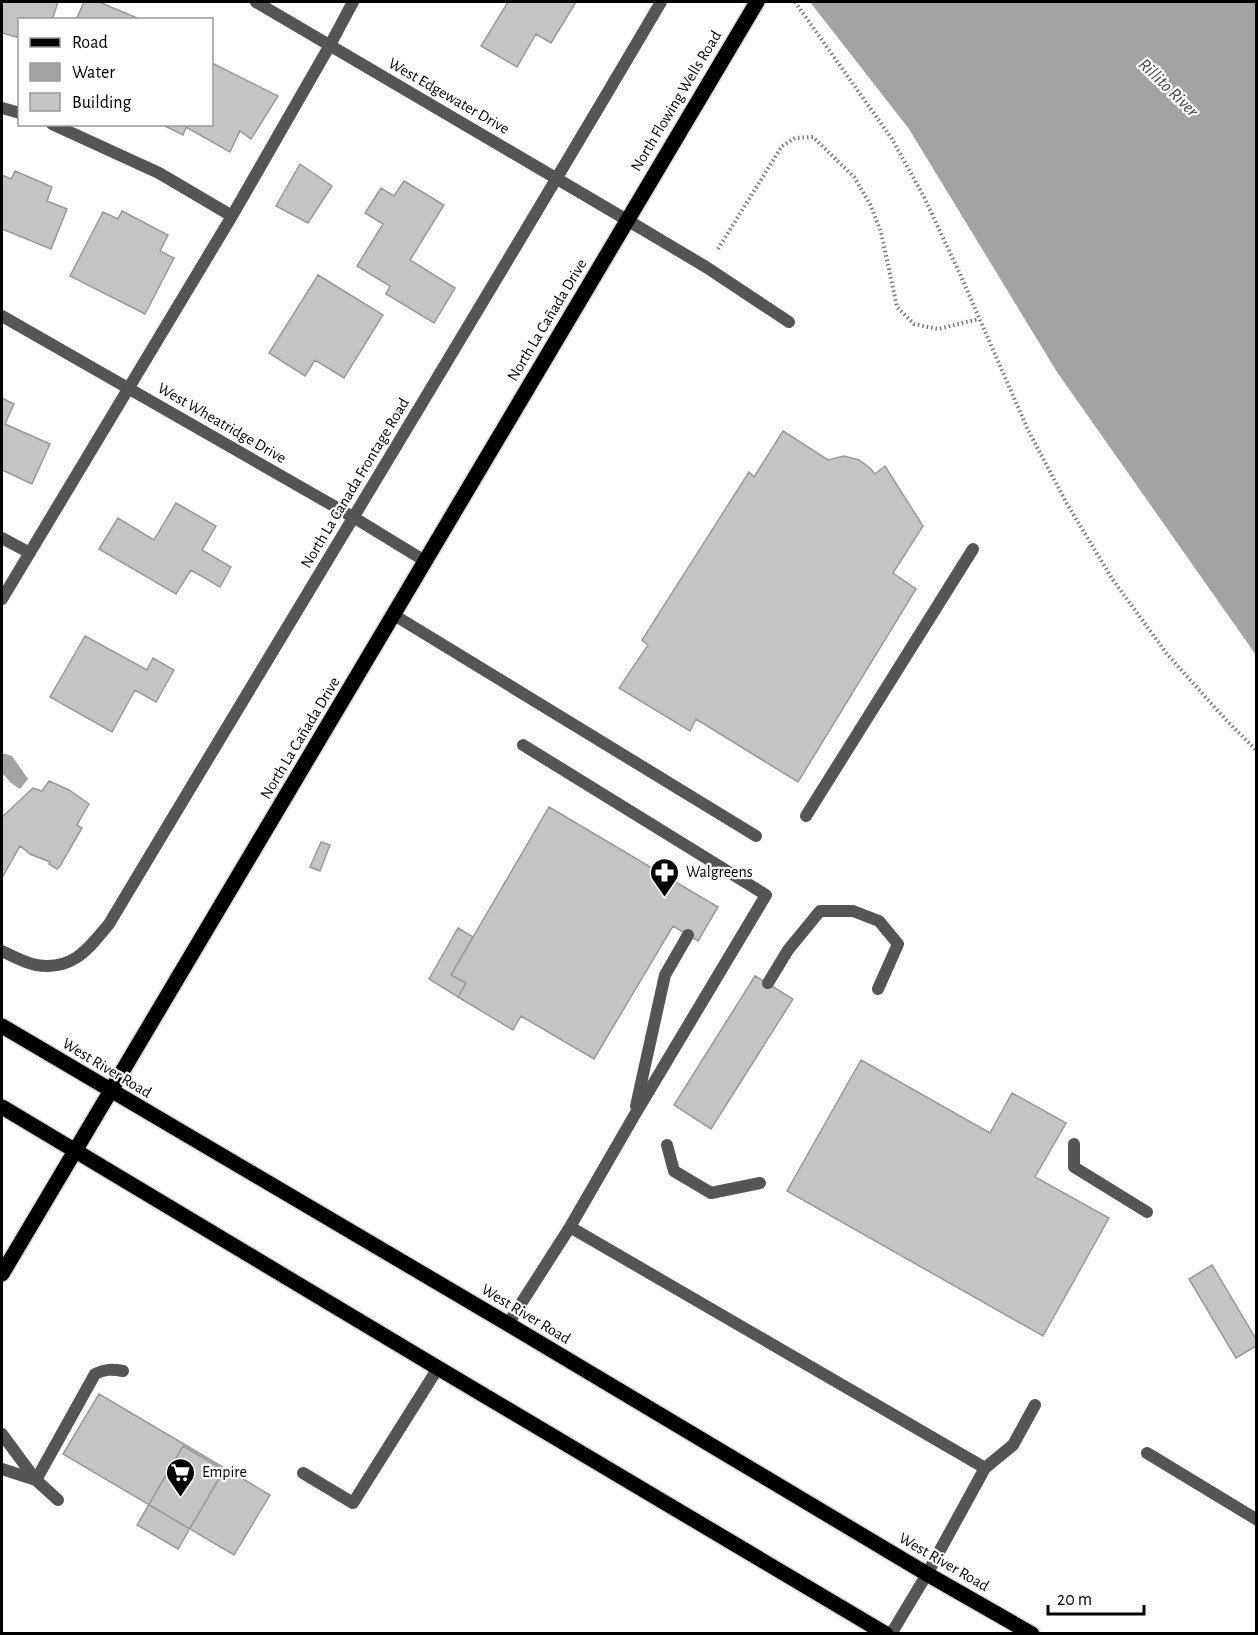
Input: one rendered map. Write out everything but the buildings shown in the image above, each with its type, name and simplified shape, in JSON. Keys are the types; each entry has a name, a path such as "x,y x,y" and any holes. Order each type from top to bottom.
{"main road":[{"name":"North Flowing Wells Road","path":"627,220 757,2"},
{"name":"North La Cañada Drive","path":"2,1274 627,220"},
{"name":"West River Road","path":"2,1026 1032,1634"},
{"path":"2,1107 888,1634"}],"street":[{"name":"West Edgewater Drive","path":"256,2 706,267 789,322"},
{"path":"2,599 232,216 353,2"},
{"name":"North La Canada Frontage Road","path":"2,951 36,965 60,966 82,955 109,924 459,343 661,2"},
{"path":"2,108 18,112"},
{"path":"56,126 159,173 232,216"},
{"name":"West Wheatridge Drive","path":"2,316 353,517 425,561"},
{"path":"2,538 30,553"},
{"path":"806,816 973,549"},
{"path":"394,615 756,836"},
{"path":"508,1324 570,1227 766,895 523,745"},
{"path":"768,983 788,950 820,911 853,911 879,921 898,944 878,989"},
{"path":"634,1116 665,975 688,935"},
{"path":"1074,1144 1074,1167 1147,1212"},
{"path":"667,1145 674,1171 711,1193 760,1183"},
{"path":"570,1227 985,1468"},
{"path":"303,1473 353,1503 438,1368"},
{"path":"36,1480 95,1374 112,1369 123,1371"},
{"path":"888,1634 927,1574 985,1468 1013,1445 1035,1405"},
{"path":"2,1434 36,1480 58,1500"},
{"path":"1147,1453 1257,1519"},
{"path":"2,1469 36,1480"}],"path":[{"path":"795,2 892,140 924,197 1028,430 1067,504 1113,580 1167,654 1225,719 1257,750"},
{"path":"706,267 782,146 795,138 813,137 854,177 870,204 880,231 897,307 914,324 938,329 979,319"}],"water":[{"name":"Rillito River","path":"810,2 1256,2 1256,655 1057,372 909,129"},
{"path":"2,753 12,756 28,779 20,789 2,775"}],"place":[{"name":"Walgreens","path":"665,898"},
{"name":"Empire","path":"181,1498"}]}
